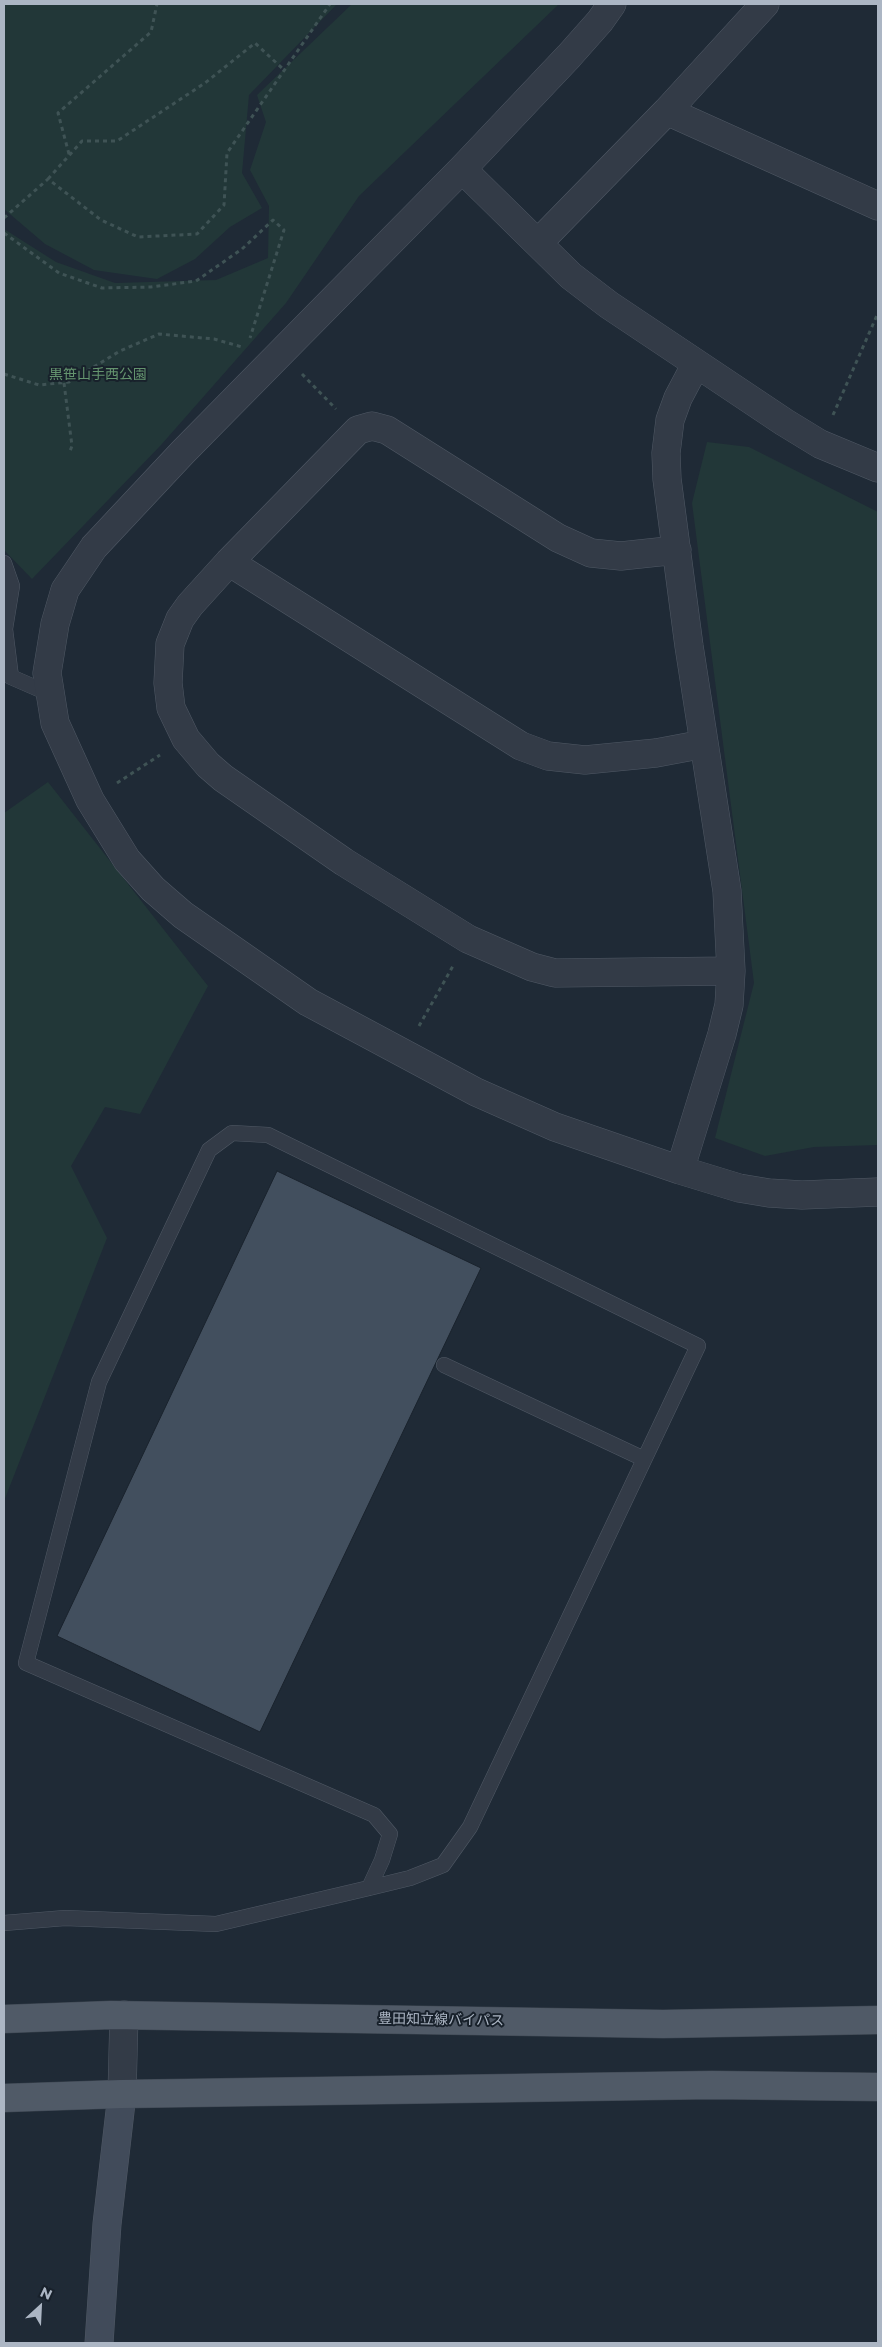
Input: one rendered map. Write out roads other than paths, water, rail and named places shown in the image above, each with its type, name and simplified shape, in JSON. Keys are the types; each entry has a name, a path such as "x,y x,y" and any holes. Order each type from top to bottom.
{"main road":[{"name":"豊田知立線バイパス","path":"4,2019 124,2015 663,2024 878,2020"},
{"path":"4,2098 122,2094 712,2085 878,2087"}],"street":[{"path":"612,4 600,21 462,169 282,354 183,452 94,547 65,590 54,624 47,673 55,723 90,800 127,860 166,902 281,985 403,1055 476,1092 555,1127 739,1188 769,1193 802,1195 878,1192"},
{"path":"538,243 667,111 765,4"},
{"path":"667,111 878,206"},
{"path":"462,169 571,276 609,305 820,444 878,468"},
{"path":"680,1170 722,1034 729,1005 731,971 727,891 669,506 666,453 670,420 678,398 696,364"},
{"path":"677,550 621,556 591,553 558,538 387,430 372,426 358,430 229,562 190,605 180,619 170,644 168,683 171,708 186,739 208,765 223,778 344,862 468,939 532,966 556,973 731,971"},
{"path":"229,562 521,746 548,756 585,760 656,753 704,744"},
{"path":"98,2343 107,2224 122,2094 124,2015"}],"lane":[{"path":"4,563 12,586 5,629 11,677 50,694"},
{"path":"4,1923 65,1918 216,1924 369,1888 410,1878 443,1865 470,1827 698,1346 268,1135 232,1133 209,1150 99,1382 26,1663 374,1815 390,1834 382,1860 369,1888"},
{"path":"444,1365 644,1459"}],"park label":[{"name":"黒笹山手西公園","path":"98,375"}]}
